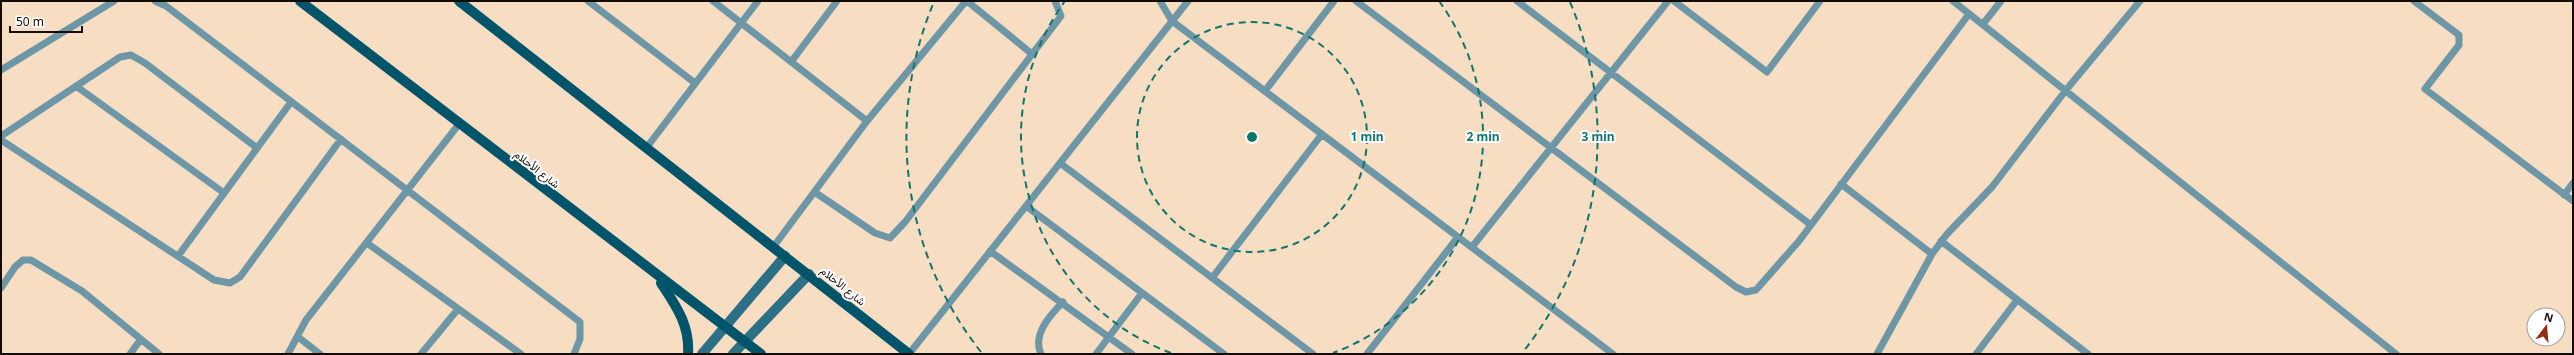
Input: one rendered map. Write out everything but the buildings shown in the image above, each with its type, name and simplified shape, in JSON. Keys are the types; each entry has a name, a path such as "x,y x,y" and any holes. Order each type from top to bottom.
{"main road":[{"name":"شارع الأحلام","path":"300,1 657,276 761,354"},
{"name":"شارع الأحلام","path":"459,1 774,246 909,354"},
{"path":"702,354 785,256"},
{"path":"733,354 809,274"},
{"path":"657,276 684,321 688,354"}],"street":[{"path":"1,70 114,1"},
{"path":"155,1 166,6 580,322 580,339 574,354"},
{"path":"588,1 695,83"},
{"path":"713,1 867,121"},
{"path":"647,147 758,1"},
{"path":"791,62 837,1"},
{"path":"774,246 816,193 867,121 966,1 1032,54"},
{"path":"816,193 875,233 890,238 905,222 1061,16 1055,1"},
{"path":"1160,1 1172,21 1613,354"},
{"path":"909,354 1188,1"},
{"path":"1265,91 1334,1"},
{"path":"1356,1 1736,288 1746,292 1756,290 1811,225 1969,14"},
{"path":"1518,1 1811,225"},
{"path":"1472,248 1668,1"},
{"path":"1674,1 1767,72 1820,1"},
{"path":"1953,1 2396,354"},
{"path":"1983,24 2001,1"},
{"path":"1877,354 1932,254 1941,241 1992,187 2066,90 2140,1"},
{"path":"2414,1 2459,35 2459,45 2425,89 2573,201"},
{"path":"1,136 120,57 131,55 145,63 257,148"},
{"path":"76,86 224,193"},
{"path":"178,256 291,102"},
{"path":"288,354 298,338 306,320 459,124"},
{"path":"1212,278 1322,134"},
{"path":"1,140 214,280 230,283 240,277 341,140"},
{"path":"1060,163 1313,354"},
{"path":"2564,194 2573,183"},
{"path":"1841,184 1932,254"},
{"path":"1026,206 1224,354"},
{"path":"1367,354 1458,237"},
{"path":"1941,241 2088,354"},
{"path":"366,243 521,354"},
{"path":"990,251 1063,302 1132,354"},
{"path":"1,288 15,267 23,260 31,260 82,292 160,354"},
{"path":"1096,354 1142,293"},
{"path":"1979,353 2017,300"},
{"path":"1042,354 1039,348 1041,333 1048,317 1063,302"},
{"path":"421,354 458,309"},
{"path":"298,338 320,354"},
{"path":"130,354 140,339"}]}
